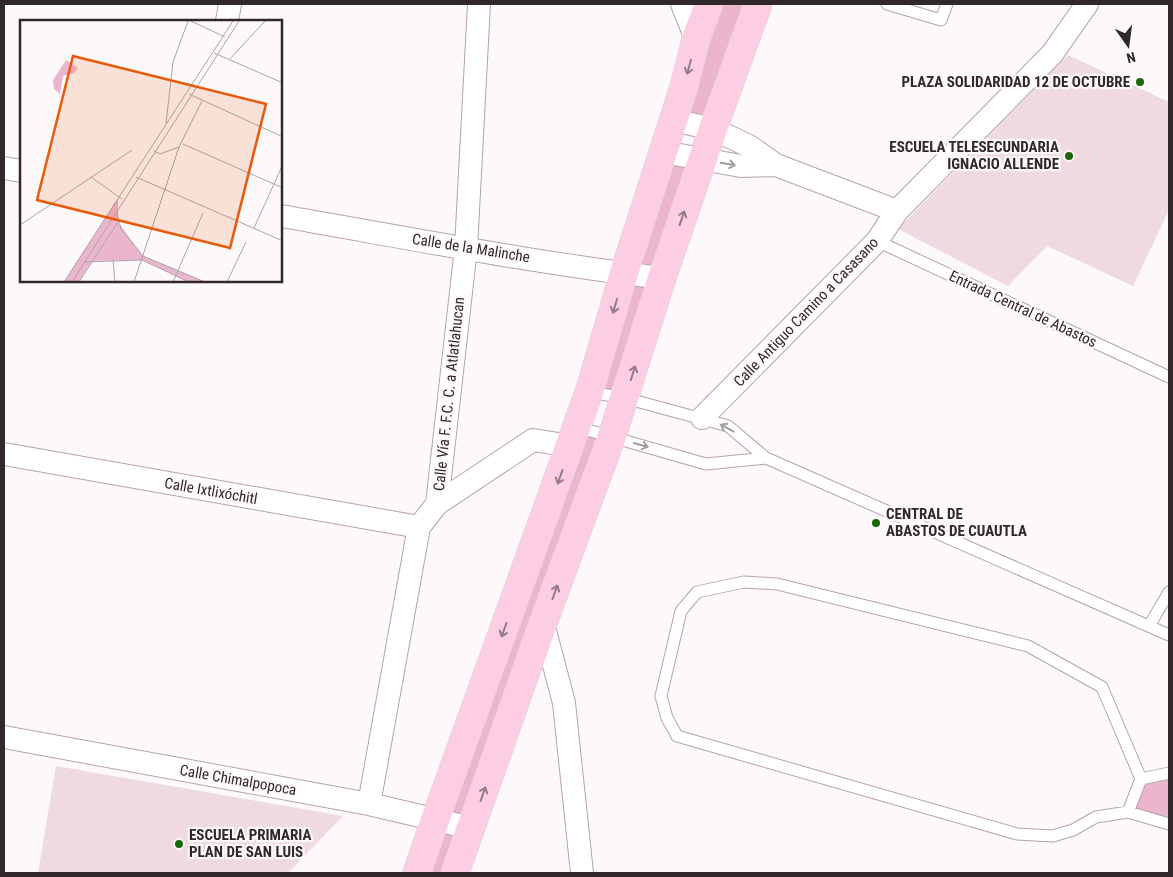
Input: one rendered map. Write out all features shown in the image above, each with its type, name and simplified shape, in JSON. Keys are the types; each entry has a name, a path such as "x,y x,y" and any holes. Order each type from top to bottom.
{"main road":[{"path":"417,873 589,392 696,40 709,4"},
{"path":"455,873 612,436 712,129 758,4"}],"street":[{"path":"228,20 230,4"},
{"name":"Calle Vía F. F.C. C. a Atlatlahucan","path":"369,804 419,528 437,504 466,248 478,4"},
{"path":"682,4 696,40"},
{"name":"Calle Antiguo Camino a Casasano","path":"702,418 877,241 897,211 1052,54 1088,4"},
{"path":"673,120 712,129 749,146 776,166 897,211"},
{"path":"663,152 741,166 776,166"},
{"path":"4,168 20,171"},
{"name":"Calle de la Malinche","path":"282,216 624,274 662,278"},
{"path":"437,504 533,440 574,436"},
{"name":"Calle Ixtlixóchitl","path":"4,454 419,528"},
{"path":"544,623 564,703 582,873"},
{"name":"Calle Chimalpopoca","path":"4,737 369,804 471,828"}],"lane":[{"path":"887,4 941,20 947,4"},
{"name":"Entrada Central de Abastos","path":"877,241 1169,377"},
{"path":"589,392 624,398 728,426 766,458 1169,634"},
{"path":"574,436 612,436 706,464 766,458"},
{"path":"1128,812 1141,779 1102,687 1028,646 777,584 744,582 697,592 681,611 661,696 667,718 677,736 1017,834 1053,836 1073,830 1096,817 1128,812 1169,824"},
{"path":"1149,626 1169,592"},
{"path":"1141,779 1169,773"}],"shaded area":[{"path":"682,4 758,4 713,129 673,120 696,40"},
{"path":"663,152 702,160 625,398 589,392"},
{"path":"577,427 612,436 456,873 417,873"},
{"path":"1169,773 1169,824 1128,812 1141,779"}],"building":[{"name":"ESCUELA TELESECUNDARIA IGNACIO ALLENDE","path":"1068,55 1169,102 1169,210 1133,286 1047,246 1008,286 898,229"},
{"name":"ESCUELA PRIMARIA PLAN DE SAN LUIS","path":"56,766 343,816 288,873 38,873"}],"place":[{"name":"PLAZA SOLIDARIDAD 12 DE OCTUBRE","path":"1140,82"},
{"name":"ESCUELA TELESECUNDARIA IGNACIO ALLENDE","path":"1069,156"},
{"name":"CENTRAL DE ABASTOS DE CUAUTLA","path":"876,523"},
{"name":"ESCUELA PRIMARIA PLAN DE SAN LUIS","path":"179,844"}]}
